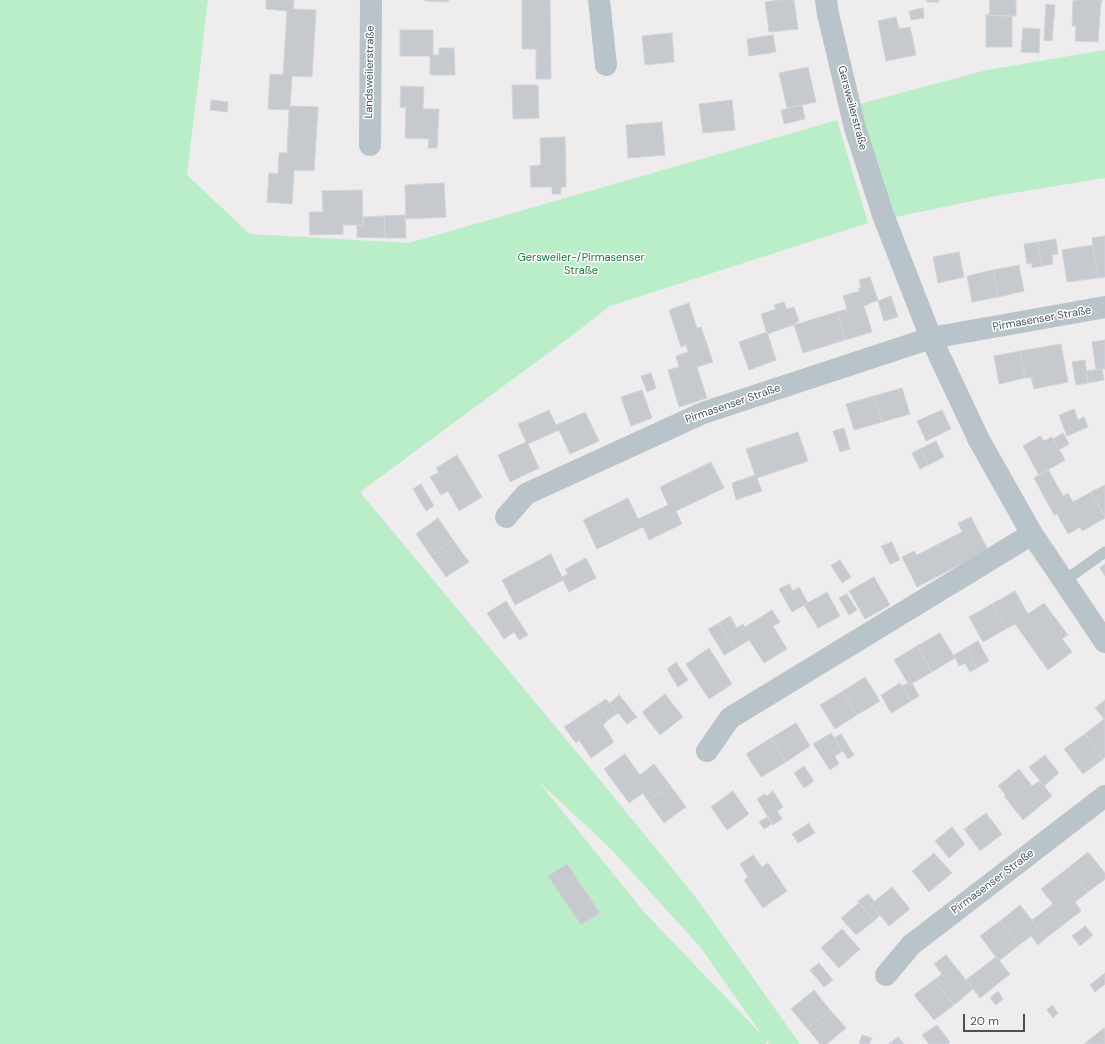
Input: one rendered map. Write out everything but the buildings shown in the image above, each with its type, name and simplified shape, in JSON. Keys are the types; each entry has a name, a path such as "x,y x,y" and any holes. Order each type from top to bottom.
{"street":[{"name":"Landsweilerstraße","path":"370,145 371,0"},
{"path":"599,0 606,65"},
{"name":"Gersweilerstraße","path":"826,0 855,128 883,215 931,338"},
{"name":"Pirmasenser Straße","path":"506,517 526,494 702,413 931,338 1105,307"},
{"path":"931,338 979,440 1032,534 1105,642"},
{"path":"707,751 730,718 1032,534"},
{"name":"Pirmasenser Straße","path":"886,975 911,945 1105,796"}],"lane":[{"path":"1064,581 1105,552"}],"green space":[{"name":"Gersweiler-/Pirmasenser Straße","path":"0,0 208,0 187,175 250,234 409,243 837,120 868,223 610,306 360,492 694,895 800,1044 769,1044 766,1040 766,1044 0,1044","holes":["538,781 612,850 700,947 763,1036 645,913"]},
{"path":"1105,50 1105,178 1001,195 886,219 859,104 987,70"}]}
